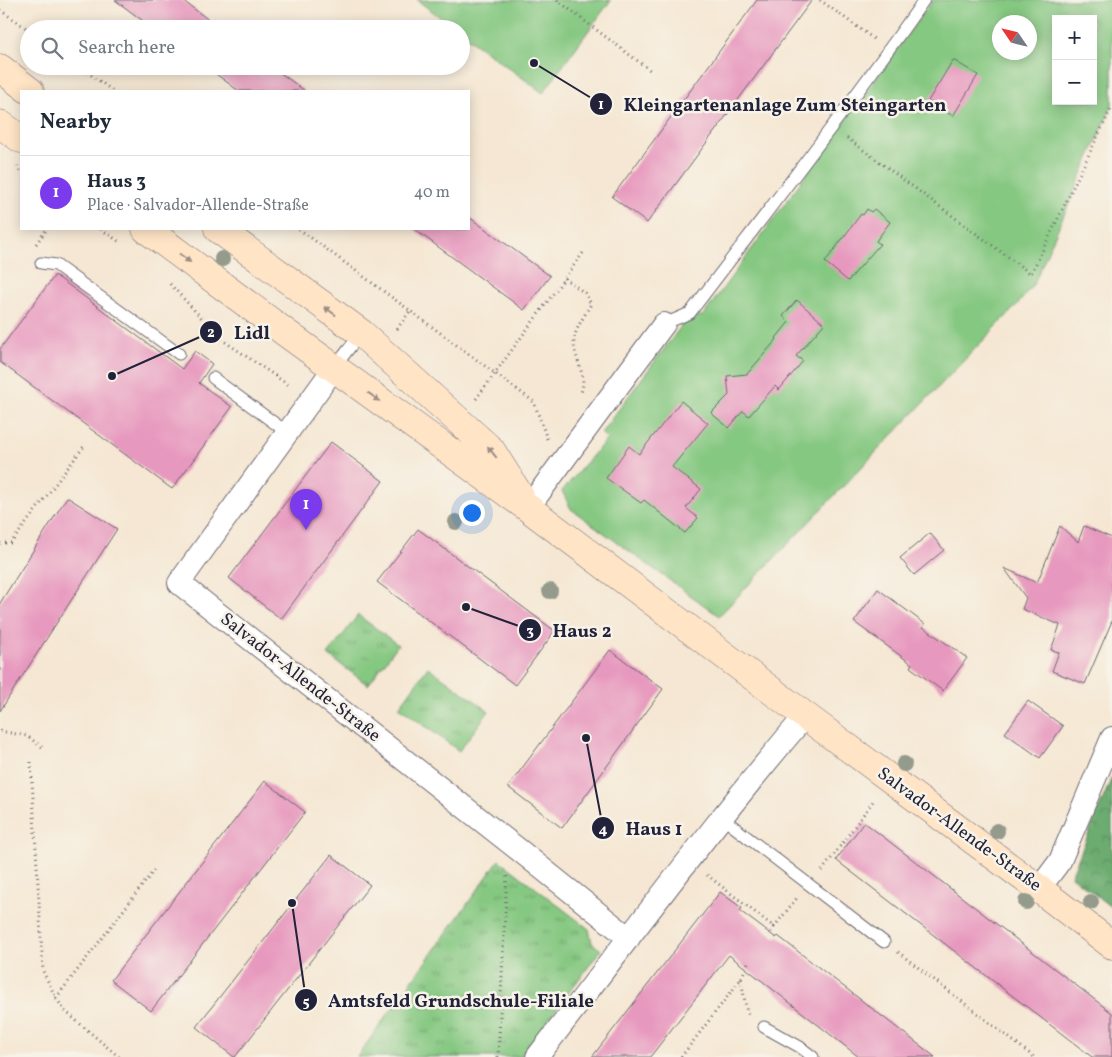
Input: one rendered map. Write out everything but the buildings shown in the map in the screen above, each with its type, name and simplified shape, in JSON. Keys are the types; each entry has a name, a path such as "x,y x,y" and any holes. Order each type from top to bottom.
{"main road":[{"path":"0,68 29,90"},
{"path":"0,124 20,138"},
{"name":"Salvador-Allende-Straße","path":"147,230 528,508 805,716 1039,888 1112,945"},
{"name":"Salvador-Allende-Straße","path":"219,230 361,333 491,450 528,508"}],"street":[{"path":"528,508 664,324"},
{"name":"Salvador-Allende-Straße","path":"334,368 178,583 629,938"},
{"path":"537,1057 721,817 805,716"},
{"path":"1039,888 1060,861 1112,738"}],"lane":[{"path":"664,324 690,313 832,127 924,0"},
{"path":"41,263 56,265 179,354"},
{"name":"Salvador-Allende-Straße","path":"334,368 361,333"},
{"path":"213,378 288,433"},
{"path":"721,817 884,942"},
{"path":"764,1027 800,1047 813,1057"}],"path":[{"path":"557,0 651,72"},
{"path":"820,0 880,43"},
{"path":"0,10 20,24"},
{"path":"91,75 111,90"},
{"path":"832,127 1032,274 1112,106"},
{"path":"300,230 534,402 558,467"},
{"path":"476,399 583,253"},
{"path":"564,278 585,293 591,304 575,333 574,343 583,380 582,389 579,394"},
{"path":"179,293 222,339 289,386 316,393"},
{"path":"0,543 11,543 85,445"},
{"path":"0,730 28,736 42,747"},
{"path":"31,762 43,971 56,998 65,1011 119,1057"},
{"path":"770,933 810,885 890,779"},
{"path":"498,1057 507,874 519,850"},
{"path":"688,861 774,927"},
{"path":"56,998 155,869"},
{"path":"884,942 1034,1057"},
{"path":"681,1057 741,979 749,960"},
{"path":"741,979 747,1013 764,1027"}],"green space":[{"path":"417,0 611,0 543,93 470,40 470,20 444,20"},
{"path":"933,0 1112,0 1112,106 1034,283 1019,303 719,616 571,509 562,491 607,439 601,433 688,317 703,316"},
{"path":"358,615 398,645 368,685 328,655"},
{"path":"428,667 489,711 459,751 399,707"},
{"path":"1112,777 1112,908 1071,876"},
{"path":"499,860 589,929 592,943 601,950 520,1057 357,1057"}],"place":[{"name":"Kleingartenanlage Zum Steingarten","path":"534,63"},
{"name":"Lidl","path":"112,376"},
{"name":"Haus 3","path":"306,530"},
{"name":"Haus 2","path":"466,607"},
{"name":"Haus 1","path":"586,738"},
{"name":"Amtsfeld Grundschule-Filiale","path":"292,903"}]}
